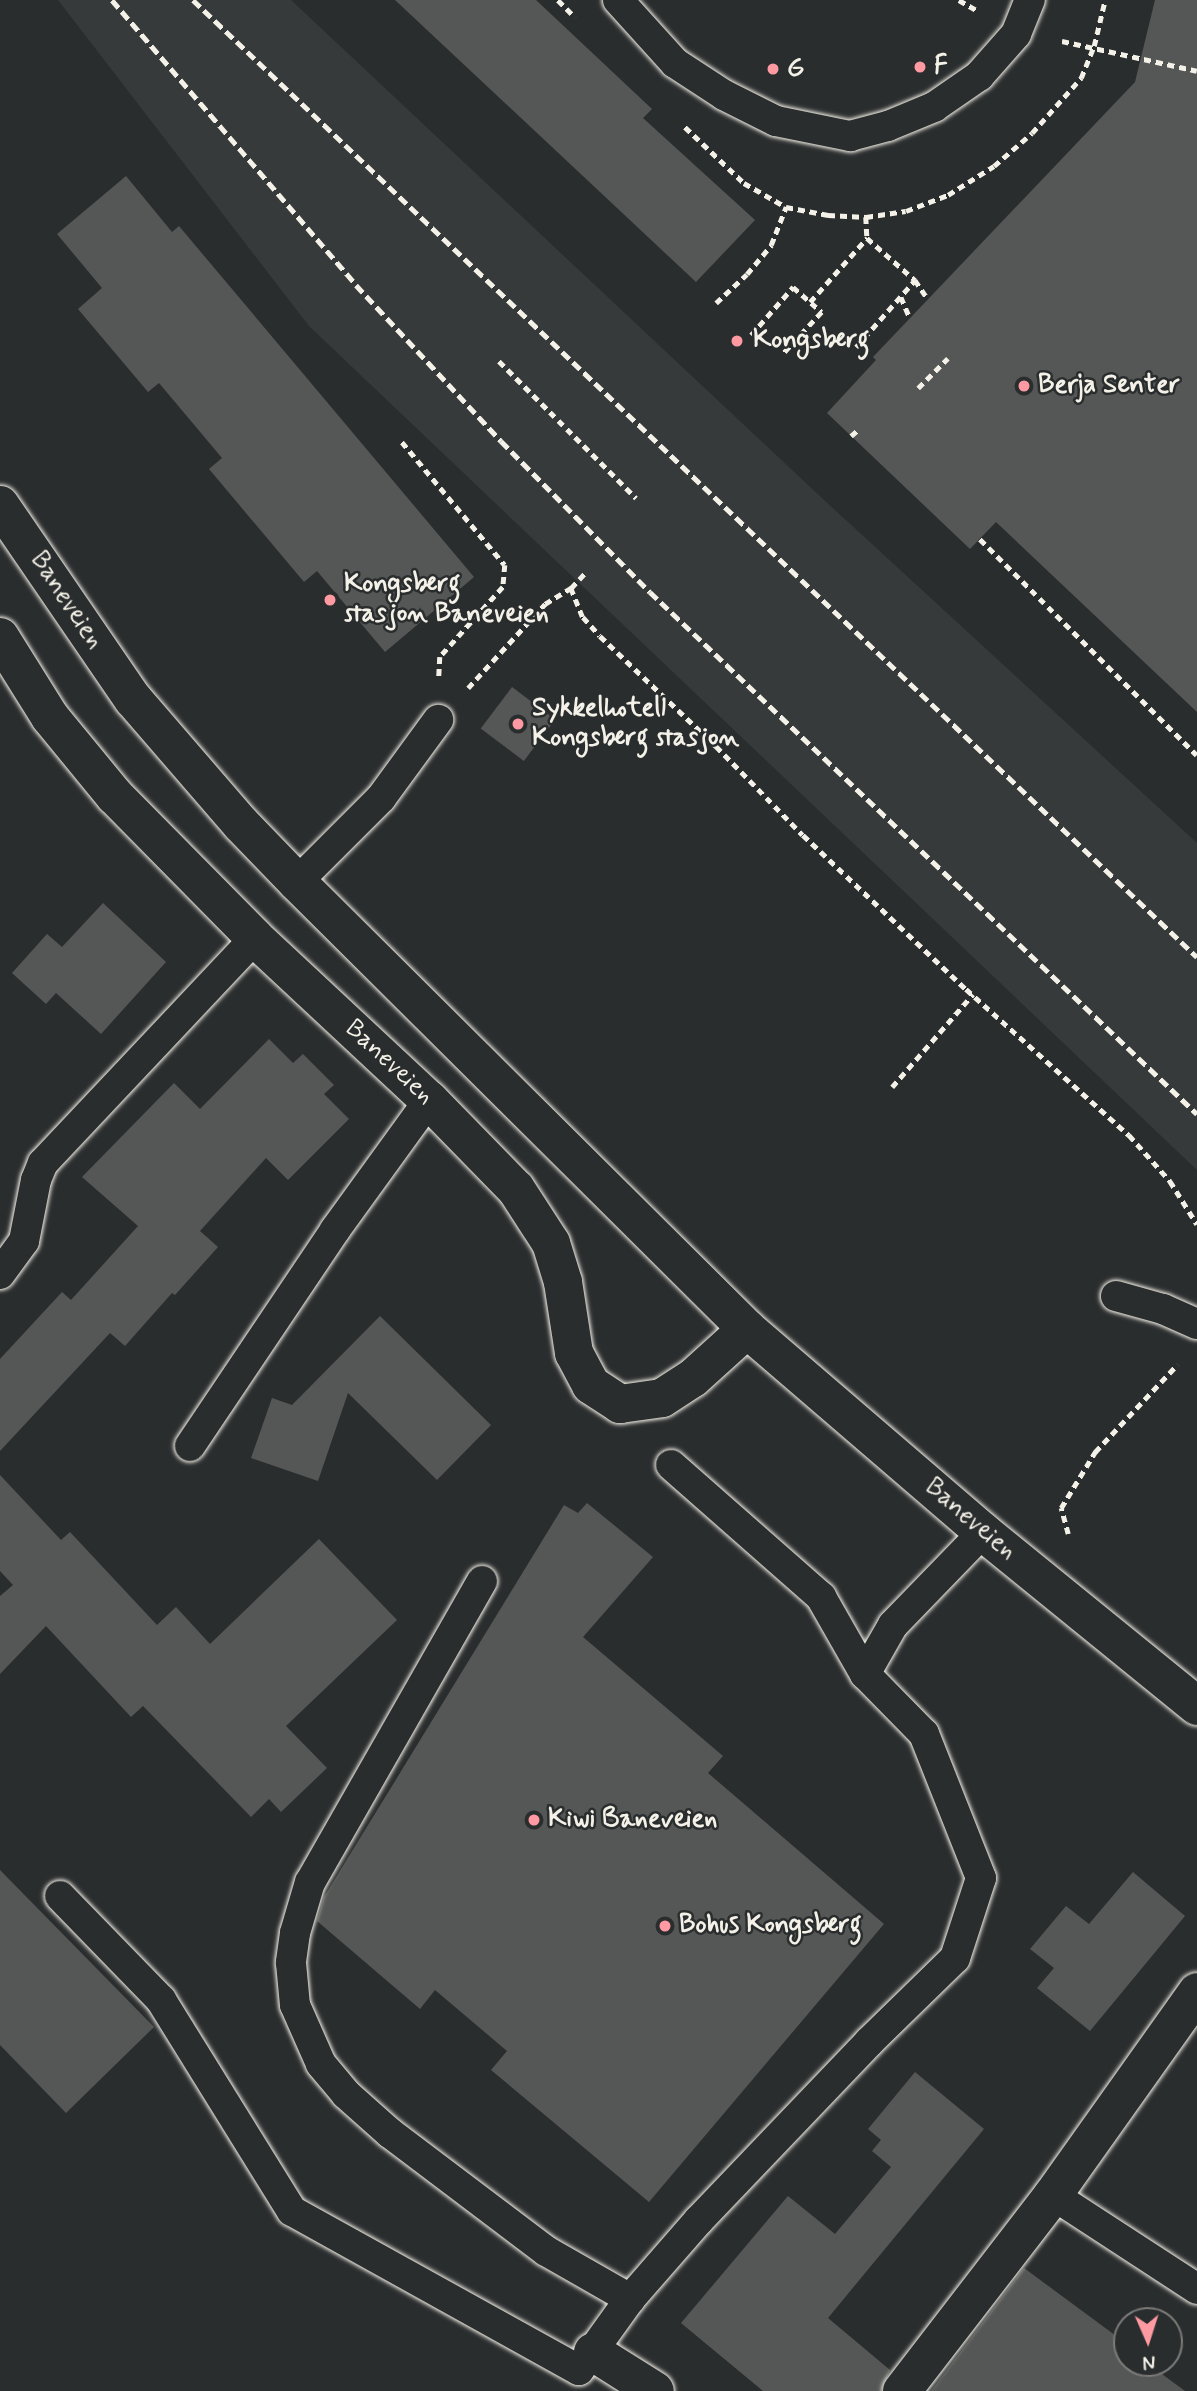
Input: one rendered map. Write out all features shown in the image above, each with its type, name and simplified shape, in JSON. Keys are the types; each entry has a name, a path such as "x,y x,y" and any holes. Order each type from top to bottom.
{"street":[{"name":"Baneveien","path":"0,505 133,699 241,824 297,882 747,1329 983,1532 1197,1706"},
{"name":"Baneveien","path":"0,637 50,717 115,796 256,938 429,1100 516,1189 551,1243 563,1282 574,1353 591,1385 620,1404 662,1398 693,1378 747,1329"},
{"path":"902,2391 1053,2195 1197,1992"},
{"path":"584,2371 654,2391"}],"lane":[{"path":"618,0 675,63 724,95 776,121 850,136 888,126 934,107 979,76 1016,34 1030,0"},
{"path":"297,882 382,798 438,719"},
{"path":"0,1275 24,1241 36,1180 43,1163 256,938"},
{"path":"190,1446 335,1230 429,1100"},
{"path":"1116,1296 1163,1309 1197,1324"},
{"path":"60,1896 161,2000 292,2211 584,2371 630,2299 698,2220 869,2042 955,1958 981,1878 924,1734 865,1674 821,1597 671,1465"},
{"path":"865,1674 893,1625 983,1532"},
{"path":"482,1581 310,1882 295,1933 291,1963 295,2005 321,2064 346,2094 390,2133 545,2251 630,2299"},
{"path":"1053,2195 1197,2289"}],"path":[{"path":"959,0 1016,34 1094,46 1197,71"},
{"path":"716,303 747,274 771,245 786,207"},
{"path":"810,302 867,237 866,217"},
{"path":"867,237 915,280 928,299"},
{"path":"856,347 915,280"},
{"path":"751,335 793,287 822,312 784,353"},
{"path":"901,297 909,318"},
{"path":"918,388 948,358"},
{"path":"499,361 636,498"},
{"path":"851,436 859,429"},
{"path":"402,442 505,565 503,587 440,657 438,719"},
{"path":"980,539 1197,755"},
{"path":"490,664 545,604 571,588 587,571"},
{"path":"571,588 583,617 600,636 716,746 803,835 972,994 1129,1135 1170,1181 1197,1224"},
{"path":"892,1087 972,994"},
{"path":"1069,1535 1061,1508 1095,1452 1179,1363"}],"shaded area":[{"path":"58,0 291,0 823,499 1197,843 1197,1170 309,326"}],"building":[{"path":"395,0 536,0 652,109 643,118 755,220 696,282"},
{"name":"Berja Senter","path":"1155,0 1197,0 1197,712 996,522 970,549 827,413 876,360 873,357 1135,82"},
{"path":"126,176 172,232 179,226 474,577 385,652 317,571 304,582 209,469 222,458 159,383 148,392 78,309 102,288 57,234"},
{"name":"Sykkelhotell Kongsberg stasjon","path":"512,687 555,719 524,761 481,729"},
{"path":"103,903 166,962 101,1034 56,993 46,1004 12,973 47,934 62,947"},
{"path":"269,1039 293,1063 303,1054 334,1085 324,1094 349,1119 288,1180 266,1158 200,1231 218,1247 175,1295 172,1293 125,1346 110,1333 0,1451 0,1359 62,1292 71,1300 138,1226 82,1177 174,1083 200,1109"},
{"path":"380,1316 491,1425 437,1480 348,1393 318,1481 251,1458 272,1398 292,1405"},
{"path":"0,1475 61,1540 70,1532 157,1625 176,1607 210,1644 319,1539 397,1620 286,1726 327,1768 281,1812 269,1799 251,1817 143,1706 131,1717 46,1626 0,1674 0,1596 13,1585 0,1571"},
{"path":"587,1503 653,1557 583,1637 723,1756 708,1773 884,1924 649,2202 491,2070 507,2051 435,1990 420,2009 317,1921 324,1897 564,1505 578,1513"},
{"path":"0,1870 154,2027 66,2113 0,2045"},
{"path":"1133,1872 1185,1916 1090,2031 1037,1988 1054,1968 1030,1949 1066,1906 1089,1924"},
{"path":"915,2072 984,2129 828,2318 890,2370 881,2391 763,2391 681,2323 788,2196 835,2234 891,2167 872,2151 881,2140 868,2129"},
{"path":"1024,2268 1113,2334 1113,2377 1166,2377 1185,2391 931,2391"}],"railway":[{"path":"112,0 356,285 501,441 650,592 1197,1114"},
{"path":"193,0 1197,957"}],"place":[{"name":"F","path":"920,67"},
{"name":"G","path":"773,69"},
{"name":"Kongsberg","path":"737,341"},
{"name":"Berja Senter","path":"1024,386"},
{"name":"Kongsberg stasjon Baneveien","path":"330,600"},
{"name":"Sykkelhotell Kongsberg stasjon","path":"518,724"},
{"name":"Kiwi Baneveien","path":"534,1820"},
{"name":"Bohus Kongsberg","path":"665,1926"}]}
